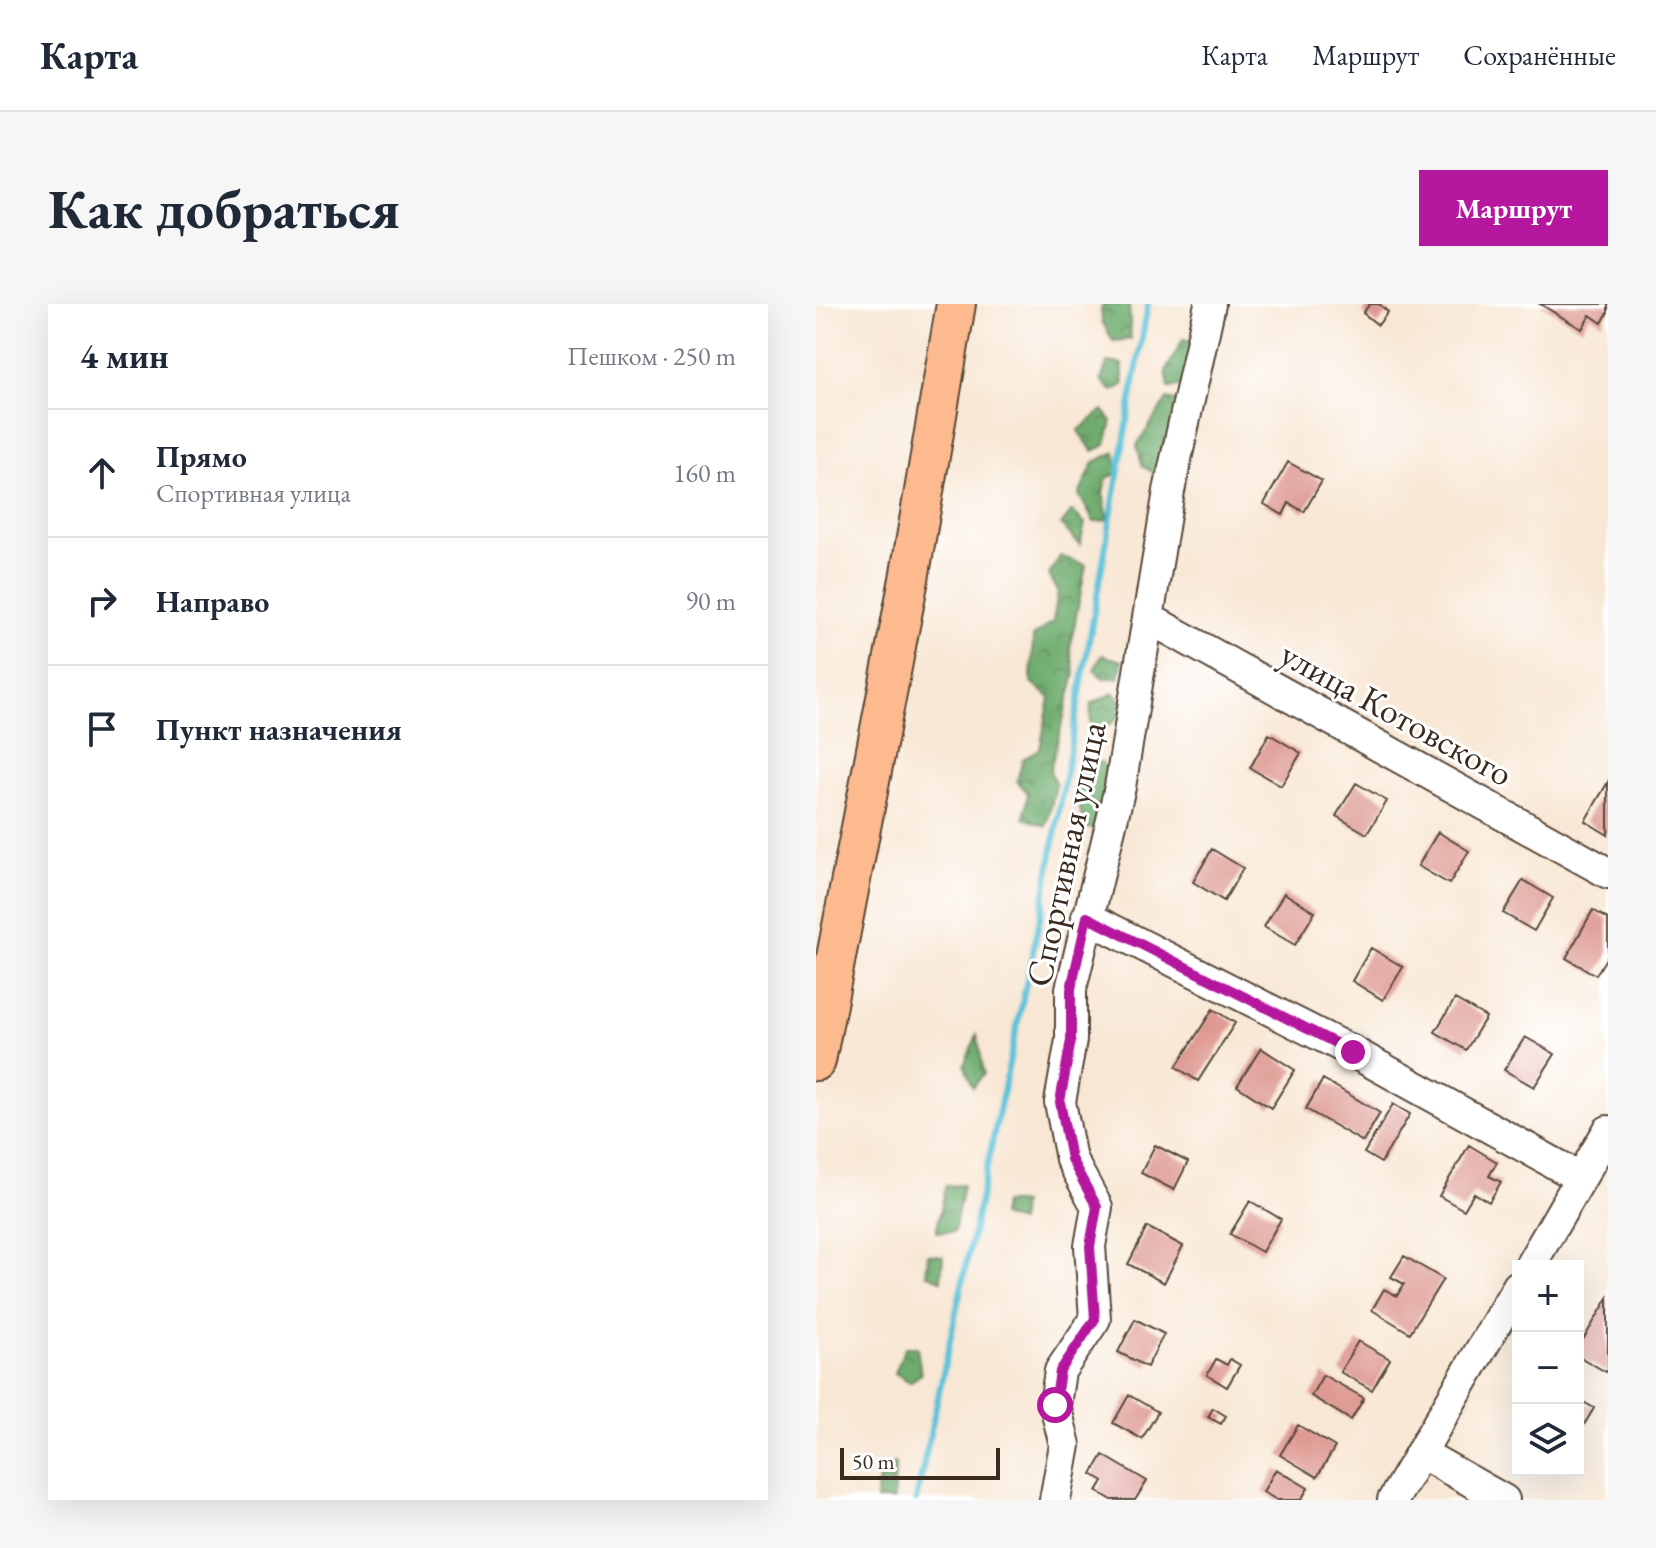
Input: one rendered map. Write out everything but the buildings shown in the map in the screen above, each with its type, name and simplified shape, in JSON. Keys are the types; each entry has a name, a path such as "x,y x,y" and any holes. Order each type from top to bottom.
{"main road":[{"path":"816,1061 909,579 956,304"}],"street":[{"name":"Спортивная улица","path":"1055,1500 1065,1445 1055,1405 1060,1371 1095,1319 1090,1246 1097,1207 1071,1159 1060,1102 1071,1040 1071,989 1120,787 1169,491 1210,304"},
{"name":"улица Котовского","path":"1150,619 1608,873"},
{"path":"1087,917 1353,1052 1581,1178"},
{"path":"1533,1260 1608,1131"},
{"path":"1393,1500 1512,1296"},
{"path":"1421,1453 1504,1500"}],"green space":[{"path":"1106,304 1129,305 1131,339 1113,341 1102,322 1101,308"},
{"path":"1183,339 1198,341 1188,385 1169,388 1166,371"},
{"path":"1107,362 1122,364 1124,385 1112,391 1101,381"},
{"path":"1167,399 1182,402 1170,463 1156,474 1142,466 1137,445"},
{"path":"1103,410 1112,421 1106,445 1093,451 1078,431"},
{"path":"1115,452 1118,473 1107,478 1103,492 1108,520 1094,522 1079,495 1094,462"},
{"path":"1072,511 1085,523 1080,545 1061,525"},
{"path":"1060,556 1086,565 1070,648 1075,674 1050,770 1056,786 1046,826 1024,818 1028,793 1017,781 1023,759 1040,749 1050,698 1031,682 1033,636 1053,622 1058,591 1049,575"},
{"path":"1102,655 1122,661 1119,678 1103,678 1094,670"},
{"path":"1114,693 1125,705 1119,716 1112,723 1090,732 1091,704"},
{"path":"1101,762 1118,783 1106,829 1084,828 1076,789 1080,767"},
{"path":"977,1035 984,1074 973,1087 964,1065"},
{"path":"963,1185 954,1232 936,1232 946,1186"},
{"path":"1003,1203 1022,1203 1019,1222 1001,1216"},
{"path":"928,1254 943,1256 941,1280 926,1274"},
{"path":"905,1347 917,1347 921,1374 910,1382 895,1373"},
{"path":"895,1463 894,1500 876,1500 880,1468"}],"waterway":[{"path":"916,1500 1043,904 1148,304"}],"route":[{"path":"1055,1405 1060,1371 1095,1319 1090,1246 1097,1207 1071,1159 1060,1102 1071,1040 1071,989 1087,917 1353,1052"}]}
